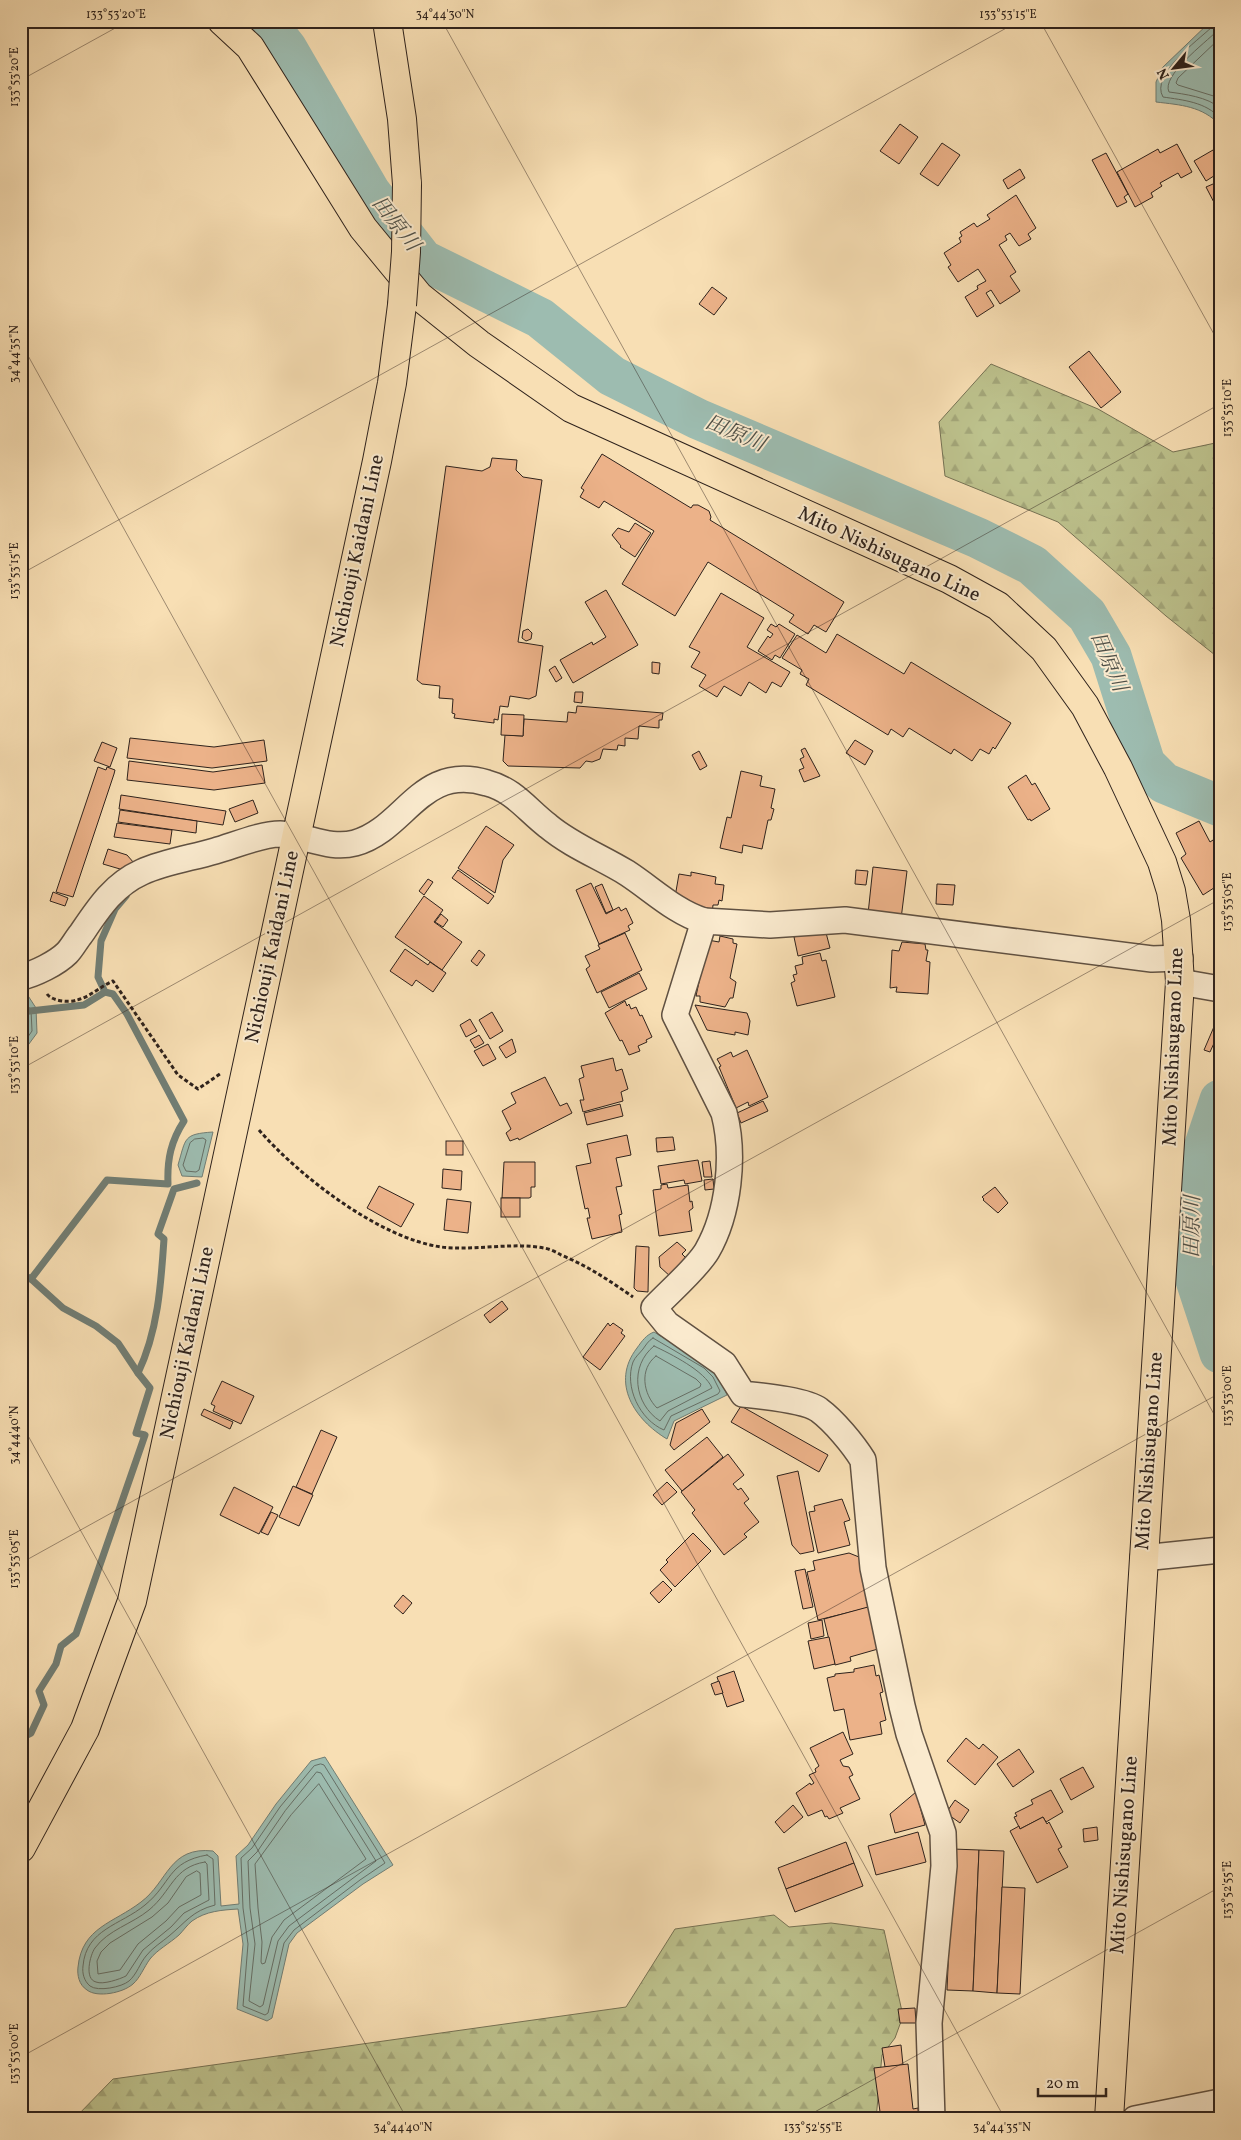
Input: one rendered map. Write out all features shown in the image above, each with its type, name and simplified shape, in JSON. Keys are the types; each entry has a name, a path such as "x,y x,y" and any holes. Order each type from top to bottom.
{"main road":[{"name":"Mito Nishisugano Line","path":"222,21 250,48 363,228 419,296 479,344 571,408 949,579 998,606 1044,649 1085,706 1150,834 1171,891 1176,920 1180,970 1109,2119"},
{"name":"Nichiouji Kaidani Line","path":"21,1848 85,1729 132,1601 377,461 392,383 402,306 406,252 407,184 402,119 387,21"}],"street":[{"path":"27,976 67,954 107,896 121,884 142,872 280,834 323,844 355,843 370,836 431,788 444,781 458,779 486,782 504,789 520,800 547,826 582,850 626,873 686,916 704,922 770,925 845,920 1152,959 1220,989"},
{"path":"704,922 675,1016 724,1113 728,1129 728,1191 721,1215 706,1252 654,1308 667,1324 724,1364 743,1394 803,1403 818,1409 855,1447 862,1460 873,1568 902,1706 909,1734 943,1833 944,1866 929,2023 932,2119"},
{"path":"1143,1558 1220,1550"},
{"path":"1135,2119 1220,2102"}],"path":[{"path":"27,976 50,997 60,1000 78,1000 113,981 178,1075 198,1090 230,1067 248,1058"},
{"path":"238,1106 277,1150 339,1200 374,1222 415,1241 443,1247 505,1246 545,1248 589,1267 635,1298 654,1308"}],"green space":[{"path":"991,364 1098,409 1173,452 1220,442 1220,659 1166,616 1058,522 945,476 939,422"},
{"path":"774,1915 789,1927 831,1923 884,1930 903,2016 895,2038 882,2055 876,2119 74,2119 113,2079 626,2007 675,1929"}],"water":[{"path":"1211,21 1220,21 1220,125 1198,110 1156,102 1156,82 1163,67"},
{"path":"25,991 36,1008 37,1033 26,1048 21,1046 21,993"},
{"path":"213,1132 202,1177 182,1176 178,1165 187,1139 196,1134"},
{"path":"654,1332 707,1364 718,1374 727,1395 674,1421 667,1439 645,1422 636,1411 626,1387 629,1361 642,1341"},
{"path":"325,1757 393,1865 363,1884 297,1933 289,1944 272,2018 267,2021 237,2009 243,1944 238,1909 208,1913 192,1921 179,1935 153,1956 138,1979 129,1987 117,1992 103,1994 97,1994 84,1988 79,1980 78,1970 81,1954 86,1943 101,1927 141,1902 150,1894 171,1867 187,1854 198,1851 213,1851 218,1856 221,1906 239,1904 236,1856 248,1845 276,1804 311,1761"}],"building":[{"path":"900,124 918,137 899,164 880,151"},
{"path":"942,143 960,155 938,186 920,174"},
{"path":"1177,144 1192,172 1181,178 1178,173 1160,183 1162,186 1151,193 1153,197 1135,207 1117,172 1158,149 1160,153"},
{"path":"1213,150 1220,162 1220,172 1206,181 1194,161"},
{"path":"1106,153 1128,194 1124,197 1127,202 1117,207 1092,160"},
{"path":"1020,169 1025,178 1008,189 1003,180"},
{"path":"1220,181 1220,214 1206,187"},
{"path":"1016,195 1036,228 1028,234 1031,239 1019,246 1010,233 1005,236 1007,240 999,245 1016,272 1010,276 1020,291 1000,304 991,290 986,293 994,306 977,317 965,297 978,289 977,286 986,281 978,269 958,282 948,267 951,265 944,253 961,242 959,238 962,236 960,232 974,223 977,227 990,219 987,215"},
{"path":"712,287 727,298 714,315 699,304"},
{"path":"1089,351 1121,392 1101,408 1069,367"},
{"path":"602,454 691,508 693,505 698,505 709,511 710,520 844,602 826,632 814,625 808,634 789,622 794,615 708,562 675,616 622,584 654,531 604,501 599,508 580,497 584,490 581,488"},
{"path":"492,458 517,460 516,470 523,477 542,480 518,642 543,646 536,696 529,699 510,696 508,707 500,706 498,720 494,719 494,723 454,718 455,714 452,713 453,699 439,698 440,686 422,684 417,680 446,466 482,471 490,467"},
{"path":"635,523 651,533 635,557 620,547 612,535 618,528 629,532"},
{"path":"606,590 638,645 573,683 560,660 592,642 593,645 606,637 585,602"},
{"path":"721,593 764,618 747,647 790,672 781,687 772,682 766,693 749,682 741,696 724,686 717,697 699,686 706,675 691,667 700,652 689,647"},
{"path":"771,624 776,627 779,624 795,634 780,658 775,655 772,660 758,651 768,636 770,638 773,634 767,630"},
{"path":"528,629 532,633 531,639 526,641 522,638 523,631"},
{"path":"837,634 904,674 911,662 1011,723 995,749 993,747 989,754 980,749 972,761 954,749 951,754 909,728 903,737 891,729 888,735 806,685 809,679 800,674 802,670 782,658 797,635 826,653"},
{"path":"652,662 660,663 659,674 652,673"},
{"path":"555,666 562,678 556,682 549,670"},
{"path":"575,692 583,692 582,703 574,702"},
{"path":"577,706 663,713 662,720 659,720 659,728 639,726 638,739 625,738 625,746 618,745 617,750 603,749 600,759 592,762 586,761 580,768 508,766 503,761 505,735 523,736 524,719 567,722 568,712 576,713"},
{"path":"502,714 524,715 523,736 501,735"},
{"path":"130,738 214,747 264,740 267,761 212,768 127,758"},
{"path":"855,740 873,751 865,765 846,753"},
{"path":"102,742 117,748 110,767 94,761"},
{"path":"805,748 820,776 804,782 799,770 804,768 800,759 804,757 801,750"},
{"path":"699,751 707,766 700,770 692,755"},
{"path":"129,761 213,772 262,765 265,783 214,790 127,780"},
{"path":"98,767 106,770 107,767 115,770 73,897 56,892"},
{"path":"741,771 762,776 760,786 775,789 771,808 774,809 771,820 768,820 762,849 743,845 742,853 720,848 727,817 731,818"},
{"path":"1026,775 1032,785 1035,783 1050,809 1031,821 1030,819 1028,820 1008,787"},
{"path":"121,795 226,811 223,825 119,809"},
{"path":"253,800 258,813 235,822 229,809"},
{"path":"120,810 197,821 196,833 118,822"},
{"path":"1199,821 1210,842 1213,840 1217,848 1220,846 1220,884 1203,895 1181,858 1186,854 1176,833"},
{"path":"117,823 172,830 170,844 114,837"},
{"path":"486,826 514,845 503,860 495,893 458,868"},
{"path":"108,849 127,855 134,863 120,869 103,864"},
{"path":"873,867 907,871 901,919 868,914"},
{"path":"458,870 494,896 488,904 452,878"},
{"path":"856,870 868,871 866,885 855,884"},
{"path":"691,872 716,877 715,884 724,885 722,901 719,900 718,905 713,905 712,914 675,897 679,874 691,876"},
{"path":"428,879 433,882 424,895 419,891"},
{"path":"591,883 606,914 619,907 621,911 626,908 633,923 628,926 630,930 599,944 576,890"},
{"path":"602,884 613,910 606,913 595,887"},
{"path":"937,884 955,885 953,905 936,904"},
{"path":"53,892 68,898 65,906 50,901"},
{"path":"424,896 443,910 434,922 462,942 442,970 395,937"},
{"path":"441,914 448,920 443,927 435,922"},
{"path":"825,929 830,948 798,956 794,937"},
{"path":"625,933 642,970 597,993 586,969 590,966 585,956 600,949 598,945"},
{"path":"720,936 733,939 733,943 737,944 730,978 736,982 733,998 730,998 725,1007 700,1002 700,996 696,996 708,940 719,942"},
{"path":"902,942 925,944 926,950 928,950 926,961 930,962 928,994 896,992 897,987 890,988 892,950 899,951"},
{"path":"405,949 428,965 430,962 446,973 433,992 416,980 412,986 390,971"},
{"path":"479,950 485,955 477,966 471,961"},
{"path":"820,953 822,961 826,960 835,997 797,1006 791,983 795,981 793,975 797,974 795,966 803,964 802,957"},
{"path":"639,973 647,989 609,1008 601,992"},
{"path":"625,1001 627,1006 629,1004 631,1009 636,1007 640,1016 642,1015 652,1037 646,1040 647,1042 638,1046 640,1051 629,1055 605,1013"},
{"path":"695,1005 747,1013 750,1021 748,1035 735,1032 735,1035 707,1030"},
{"path":"492,1012 503,1031 490,1039 479,1020"},
{"path":"470,1019 477,1031 466,1037 460,1025"},
{"path":"1216,1022 1220,1024 1220,1030 1210,1052 1204,1050"},
{"path":"479,1035 484,1043 475,1048 470,1040"},
{"path":"512,1039 516,1052 506,1058 499,1047"},
{"path":"488,1044 496,1059 483,1066 474,1051"},
{"path":"747,1050 768,1097 749,1106 748,1102 736,1108 717,1059 731,1052 733,1057"},
{"path":"613,1058 616,1071 622,1069 628,1089 621,1092 623,1101 583,1112 580,1100 584,1100 579,1079 584,1077 581,1066"},
{"path":"545,1077 560,1106 567,1103 572,1113 519,1140 518,1138 510,1141 506,1133 511,1129 502,1111 516,1103 511,1093"},
{"path":"763,1101 768,1111 741,1123 737,1113"},
{"path":"620,1104 623,1116 587,1125 584,1113"},
{"path":"627,1135 631,1155 616,1158 622,1186 616,1187 622,1214 619,1215 622,1232 592,1239 587,1218 590,1218 588,1208 585,1209 576,1166 591,1163 587,1144"},
{"path":"673,1137 675,1150 657,1152 656,1138"},
{"path":"446,1141 463,1141 463,1155 446,1155"},
{"path":"698,1160 702,1181 685,1184 684,1180 661,1184 658,1166"},
{"path":"710,1161 712,1177 704,1177 702,1162"},
{"path":"504,1162 535,1162 535,1187 531,1187 531,1197 502,1198"},
{"path":"443,1169 462,1171 461,1190 442,1188"},
{"path":"713,1179 714,1189 705,1190 704,1180"},
{"path":"667,1184 668,1188 688,1185 690,1202 692,1201 693,1208 689,1211 692,1231 659,1236 653,1190 661,1189 661,1185"},
{"path":"379,1186 414,1204 401,1227 367,1208"},
{"path":"995,1187 1008,1203 998,1213 982,1197"},
{"path":"501,1198 520,1198 520,1217 501,1217"},
{"path":"447,1199 471,1202 468,1233 444,1230"},
{"path":"677,1242 686,1250 682,1254 687,1259 671,1277 660,1267 659,1257"},
{"path":"636,1246 649,1247 648,1292 637,1291 634,1288"},
{"path":"502,1301 508,1309 490,1323 484,1315"},
{"path":"608,1323 610,1326 613,1323 623,1330 621,1333 625,1336 600,1370 583,1357"},
{"path":"222,1381 254,1396 241,1424 213,1411 215,1406 211,1404"},
{"path":"741,1406 828,1455 819,1472 731,1422"},
{"path":"204,1409 233,1422 230,1429 201,1415"},
{"path":"702,1409 710,1422 674,1450 670,1445 676,1423"},
{"path":"321,1430 337,1437 312,1494 296,1487"},
{"path":"707,1437 723,1457 682,1491 665,1470"},
{"path":"728,1454 744,1475 733,1484 738,1490 741,1488 749,1499 744,1503 759,1522 744,1534 747,1537 724,1555 692,1513 695,1510 681,1492"},
{"path":"798,1471 814,1551 800,1554 792,1545 777,1476"},
{"path":"667,1482 677,1492 662,1505 653,1495"},
{"path":"293,1486 313,1495 299,1526 279,1517"},
{"path":"234,1487 273,1507 259,1534 220,1515"},
{"path":"842,1499 850,1520 844,1522 850,1545 818,1553 809,1512 815,1511 814,1506"},
{"path":"271,1512 278,1515 268,1535 261,1532"},
{"path":"693,1533 711,1551 675,1587 660,1570 668,1562 666,1560"},
{"path":"849,1553 859,1557 871,1607 818,1620 807,1572 815,1570 813,1561"},
{"path":"805,1569 813,1607 803,1609 795,1571"},
{"path":"663,1581 672,1590 659,1603 650,1593"},
{"path":"403,1595 412,1603 403,1614 394,1606"},
{"path":"868,1607 878,1649 850,1657 851,1661 835,1665 824,1619"},
{"path":"822,1620 824,1636 811,1639 808,1623"},
{"path":"829,1637 835,1664 814,1669 808,1641"},
{"path":"874,1665 876,1676 879,1675 883,1692 880,1693 886,1720 880,1722 882,1734 850,1740 844,1709 834,1711 827,1678 835,1676 835,1674 854,1672 854,1669"},
{"path":"734,1671 744,1701 727,1707 717,1677"},
{"path":"719,1681 723,1693 715,1695 711,1684"},
{"path":"843,1732 853,1754 840,1760 843,1766 849,1767 853,1775 849,1777 860,1799 840,1808 843,1813 829,1819 827,1816 825,1817 822,1810 808,1816 796,1793 810,1783 811,1785 814,1783 809,1775 816,1772 815,1769 819,1766 810,1748"},
{"path":"966,1738 979,1749 983,1744 998,1757 975,1785 947,1761"},
{"path":"1019,1749 1034,1772 1013,1787 997,1764"},
{"path":"1083,1767 1094,1787 1071,1800 1060,1779"},
{"path":"1051,1790 1063,1812 1046,1822 1043,1817 1020,1829 1014,1817 1017,1816 1015,1813 1033,1804 1031,1800"},
{"path":"916,1792 925,1825 895,1833 890,1814"},
{"path":"955,1800 969,1810 960,1823 946,1813"},
{"path":"793,1805 803,1817 784,1833 775,1822"},
{"path":"1043,1817 1047,1824 1049,1822 1062,1847 1058,1849 1068,1867 1037,1883 1010,1831 1019,1826 1020,1829"},
{"path":"1097,1827 1098,1840 1084,1842 1083,1829"},
{"path":"918,1832 926,1862 876,1875 868,1846"},
{"path":"846,1842 854,1863 786,1889 778,1868"},
{"path":"953,1849 979,1850 973,1991 947,1990"},
{"path":"979,1850 1004,1851 997,1993 973,1991"},
{"path":"854,1863 863,1886 795,1912 786,1889"},
{"path":"1002,1887 1025,1888 1020,1994 997,1993"},
{"path":"915,2008 916,2023 900,2023 898,2009"},
{"path":"901,2045 903,2065 885,2067 882,2048"},
{"path":"908,2064 913,2109 918,2108 919,2119 881,2119 874,2068"}],"waterway":[{"name":"田原川","path":"265,21 287,49 370,192 423,260 540,318 612,376 698,419 978,538 1032,565 1087,615 1111,656 1145,764 1164,783 1220,806"},
{"path":"31,1279 107,1180 168,1184 168,1166 171,1151 184,1121 127,1014 113,994 105,992 98,977 101,941 115,909 126,896"},
{"path":"21,1012 84,1005 105,992"},
{"name":"田原川","path":"1220,1100 1193,1181 1192,1268 1220,1353"},
{"path":"21,1738 31,1733 44,1705 39,1691 56,1664 61,1646 76,1634 145,1435 136,1433 150,1388 138,1373 150,1341 157,1307 164,1239 158,1234 174,1189 197,1183"},
{"path":"21,1274 31,1279 63,1308 96,1326 118,1343 138,1373"}]}
